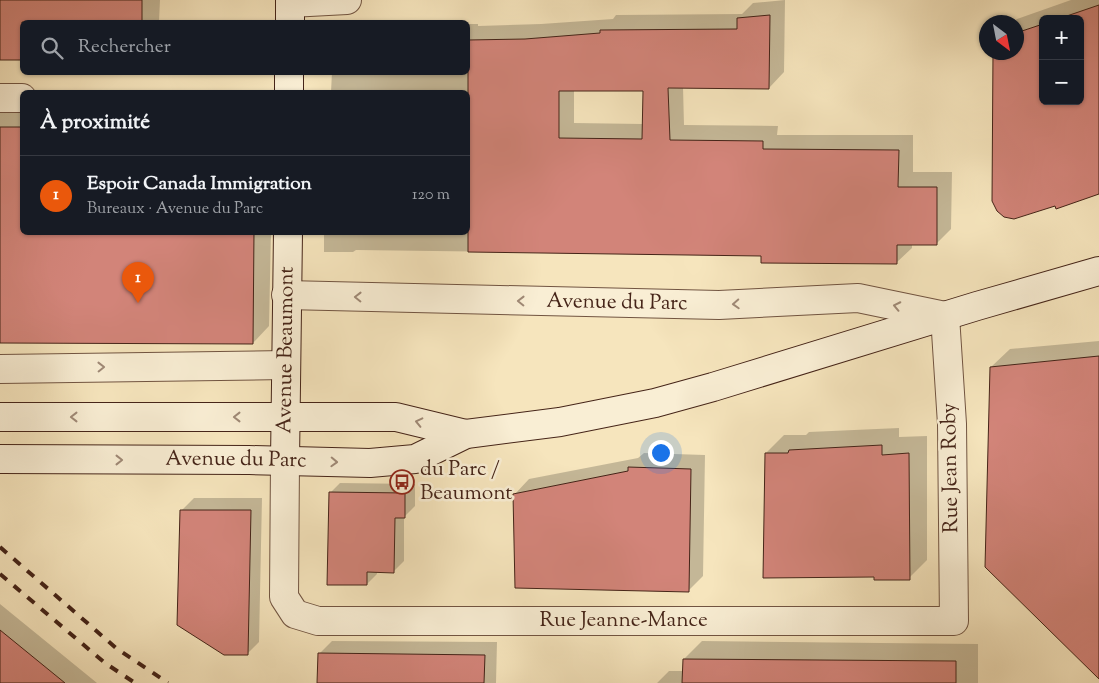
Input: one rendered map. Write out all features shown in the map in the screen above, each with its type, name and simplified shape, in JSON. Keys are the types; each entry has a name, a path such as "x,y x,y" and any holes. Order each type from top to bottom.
{"street":[{"path":"290,8 347,0"},
{"path":"289,75 289,90"},
{"path":"0,98 20,98"},
{"name":"Avenue Beaumont","path":"288,235 285,365 284,597 295,614"},
{"name":"Avenue du Parc","path":"0,459 370,463 415,459 466,434 560,422 655,403 713,388 945,316 1099,271"},
{"name":"Avenue du Parc","path":"286,296 719,304 858,298 945,316"},
{"name":"Rue Jean Roby","path":"945,316 952,424 954,621"},
{"path":"0,369 285,365"},
{"name":"Avenue du Parc","path":"0,417 396,417 466,434"},
{"name":"Rue Jeanne-Mance","path":"295,614 318,621 954,621"}],"building":[{"path":"0,0 142,0 142,20 20,20 20,60 0,60"},
{"path":"1099,5 1099,194 1056,209 1055,206 1014,219 1004,217 997,211 992,201 993,60 1024,60 1024,30 1039,25 1039,105 1084,105 1084,15 1070,15"},
{"path":"770,15 769,89 668,88 670,140 763,141 763,149 899,150 898,187 937,187 937,245 897,245 897,264 761,263 761,256 468,252 468,235 470,235 470,90 468,90 468,75 470,75 470,40 525,39 600,33 600,30 737,29 737,18","holes":["559,91 643,91 642,139 559,138"]},
{"path":"0,127 20,127 20,235 254,235 253,344 0,343"},
{"path":"1099,356 1099,679 985,567 990,367"},
{"path":"882,445 882,455 909,453 910,580 874,580 874,577 763,578 765,453 788,453 789,450"},
{"path":"628,467 691,469 689,592 515,588 513,494 628,471"},
{"path":"329,492 405,493 405,518 395,518 394,573 367,572 367,585 327,585"},
{"path":"180,510 251,510 248,655 224,655 177,625"},
{"path":"0,630 65,683 0,683"},
{"path":"318,653 485,655 484,683 317,683"},
{"path":"683,659 956,661 956,683 682,683"}],"railway":[{"path":"0,547 116,648 168,683"},
{"path":"0,574 105,663 135,683"}],"place":[{"name":"Espoir Canada Immigration","path":"138,303"},
{"name":"du Parc / Beaumont","path":"402,482"}]}
